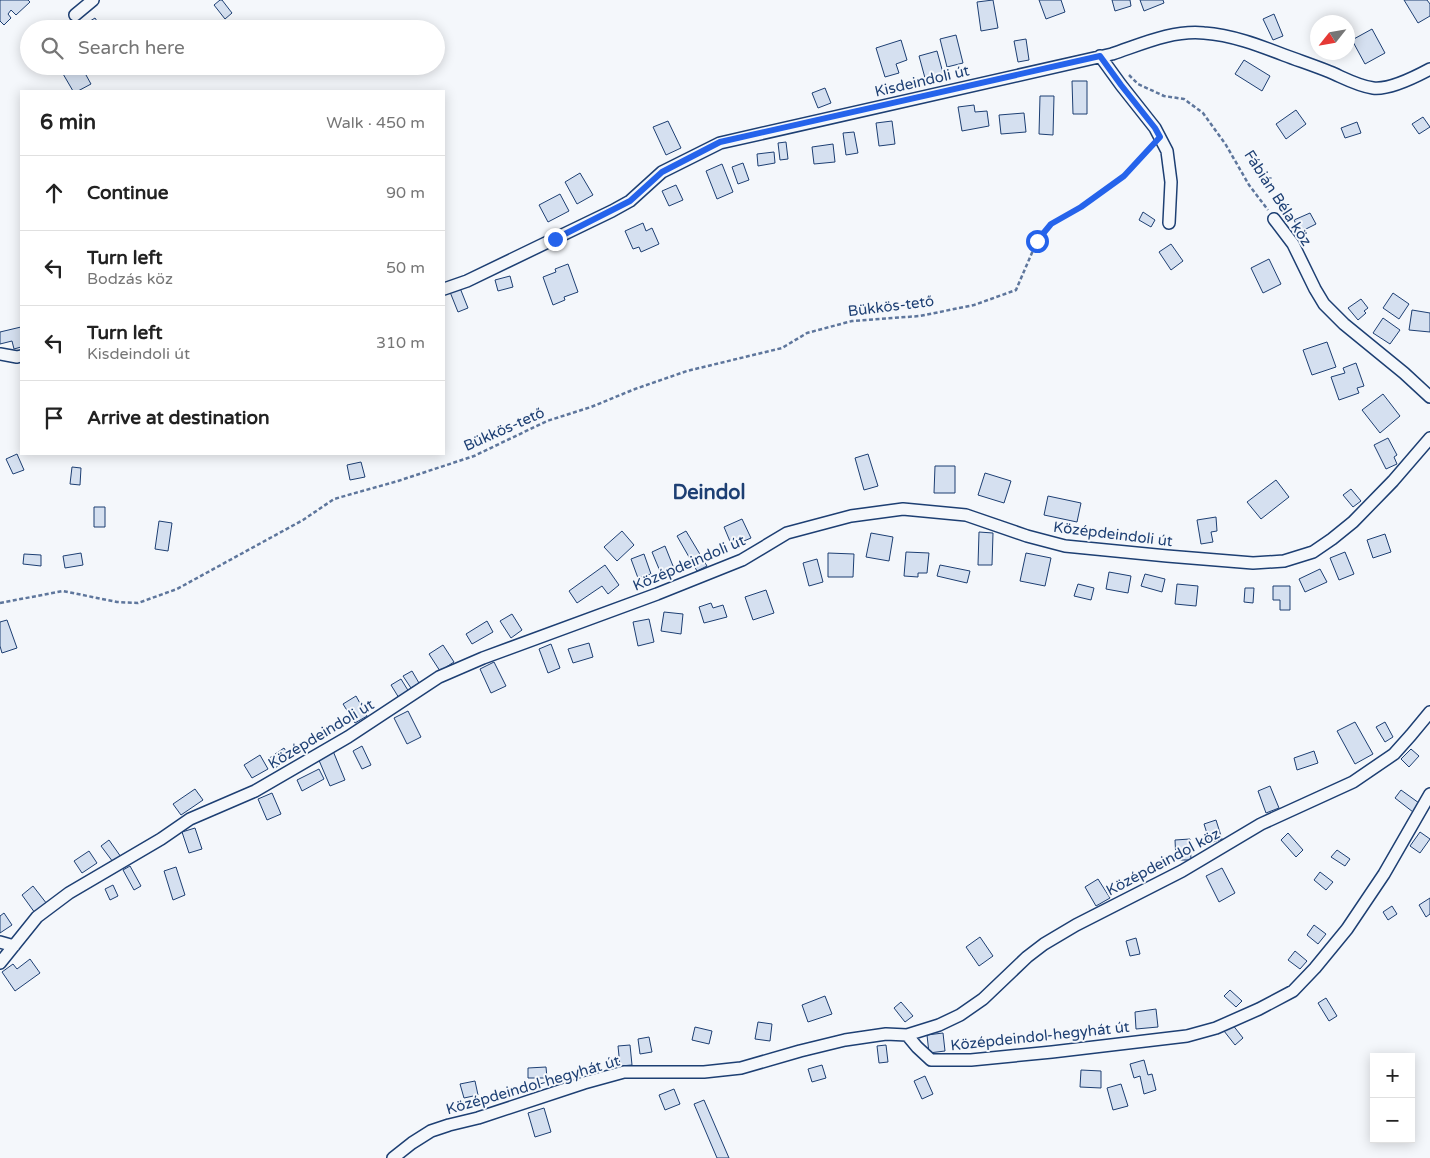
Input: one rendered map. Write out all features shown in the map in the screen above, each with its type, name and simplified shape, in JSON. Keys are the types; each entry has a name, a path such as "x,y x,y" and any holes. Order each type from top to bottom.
{"street":[{"path":"75,15 92,0"},
{"name":"Kisdeindoli út","path":"445,289 467,281 612,211 630,201 662,172 720,142 1112,54 1158,38 1190,33 1205,33 1243,39 1374,88 1393,85 1417,76 1430,68"},
{"path":"1100,56 1155,128 1167,150 1171,182 1169,223"},
{"name":"Fábián Béla köz","path":"1274,220 1293,244 1324,304 1344,324 1430,397"},
{"path":"0,354 20,356"},
{"name":"Középdeindoli út","path":"0,963 37,917 69,893 161,839 190,819 255,791 339,742 439,678 483,658 657,594 742,560 787,533 851,516 902,510 966,514 1027,536 1065,546 1186,558 1253,562 1284,561 1313,552 1339,534 1393,481 1430,438"},
{"name":"Középdeindol köz","path":"908,1035 960,1016 983,999 1027,957 1044,944 1076,925 1182,871 1262,824 1353,782 1394,754 1430,712"},
{"name":"Középdeindol-hegyhát út","path":"394,1158 412,1142 431,1131 624,1072 704,1072 741,1068 845,1040 886,1034 908,1035 917,1047 931,1060 971,1060 1186,1036 1216,1028 1293,991 1315,968 1348,929 1384,874 1430,794"},
{"path":"0,942 14,946"}],"path":[{"name":"Fábián Béla köz","path":"1127,73 1138,84 1164,96 1184,99 1203,113 1274,220"},
{"name":"Bükkös-tető","path":"0,602 63,591 117,602 138,603 177,589 303,520 334,500 474,456 547,421 592,407 635,389 687,371 782,348 807,333 852,321 920,316 974,305 1016,290 1037,241 1051,224 1081,207 1124,176 1160,137"}],"building":[{"path":"0,0 28,0 30,2 16,15 11,10 8,14 11,18 4,25 0,21"},
{"path":"220,0 232,13 225,19 214,5"},
{"path":"993,0 998,28 981,31 977,2"},
{"path":"1039,0 1061,0 1065,12 1046,19"},
{"path":"1112,0 1130,0 1131,6 1115,11"},
{"path":"1140,0 1163,0 1164,3 1144,11"},
{"path":"1404,0 1427,0 1430,4 1430,16 1418,23"},
{"path":"1274,14 1283,36 1273,40 1263,19"},
{"path":"1372,29 1385,53 1365,64 1355,46 1355,38"},
{"path":"956,35 963,63 947,67 940,39"},
{"path":"1026,39 1029,60 1018,62 1014,41"},
{"path":"901,40 907,60 896,64 899,73 885,77 876,48"},
{"path":"937,51 943,73 925,78 919,56"},
{"path":"1244,60 1270,76 1262,91 1235,74"},
{"path":"64,75 86,75 91,84 80,90 72,90"},
{"path":"1072,81 1087,81 1087,114 1073,114"},
{"path":"825,88 831,103 818,108 812,93"},
{"path":"1040,96 1054,96 1053,135 1039,134"},
{"path":"974,105 975,112 987,111 989,126 962,131 958,107"},
{"path":"1296,110 1306,124 1286,139 1276,124"},
{"path":"1024,113 1026,132 1001,134 999,115"},
{"path":"1423,117 1430,127 1419,134 1412,124"},
{"path":"668,121 681,148 666,155 653,127"},
{"path":"892,121 895,144 879,146 876,123"},
{"path":"1357,122 1361,133 1345,138 1341,128"},
{"path":"854,132 858,153 846,155 843,133"},
{"path":"786,142 788,159 780,160 778,143"},
{"path":"833,144 835,162 814,164 812,147"},
{"path":"774,152 775,163 758,166 757,154"},
{"path":"743,163 749,180 738,184 732,167"},
{"path":"722,164 733,192 717,199 706,171"},
{"path":"580,173 593,195 577,204 565,182"},
{"path":"676,185 683,200 669,206 662,191"},
{"path":"560,194 569,211 548,222 539,205"},
{"path":"1143,212 1155,220 1151,227 1139,220"},
{"path":"1310,213 1316,224 1300,232 1294,220"},
{"path":"643,223 646,231 652,228 659,244 641,252 639,247 633,249 625,231"},
{"path":"1171,244 1183,261 1171,270 1159,252"},
{"path":"1269,259 1281,284 1263,293 1251,268"},
{"path":"568,264 578,292 564,297 565,300 553,305 543,277 556,272 555,269"},
{"path":"510,276 513,287 498,291 495,280"},
{"path":"460,288 468,308 458,312 450,292"},
{"path":"1393,293 1409,304 1399,319 1383,308"},
{"path":"1361,299 1368,308 1364,311 1366,313 1358,320 1348,308"},
{"path":"1412,310 1430,313 1430,332 1409,330"},
{"path":"1383,318 1400,330 1390,344 1373,333"},
{"path":"20,327 20,347 14,349 12,341 0,344 0,332"},
{"path":"1327,342 1336,367 1312,375 1303,350"},
{"path":"1356,363 1364,386 1357,388 1359,393 1339,400 1331,377 1345,373 1343,368"},
{"path":"1383,394 1400,416 1380,433 1362,410"},
{"path":"1388,438 1397,455 1394,457 1397,464 1386,469 1374,445"},
{"path":"17,454 24,470 13,474 6,459"},
{"path":"868,454 878,486 864,490 855,458"},
{"path":"361,462 365,477 350,480 347,465"},
{"path":"935,466 955,466 955,493 934,493"},
{"path":"72,467 81,468 80,485 70,484"},
{"path":"985,473 1011,481 1004,503 978,495"},
{"path":"1276,480 1289,497 1261,519 1247,502"},
{"path":"1351,489 1361,501 1353,507 1343,495"},
{"path":"1048,496 1081,503 1077,522 1044,515"},
{"path":"94,507 105,507 105,527 94,527"},
{"path":"1216,517 1217,531 1211,532 1213,542 1201,544 1197,520"},
{"path":"742,519 751,538 732,546 724,527"},
{"path":"159,521 172,523 168,551 155,549"},
{"path":"622,531 634,545 617,561 604,547"},
{"path":"686,531 707,566 697,571 677,536"},
{"path":"979,532 993,533 992,565 978,565"},
{"path":"871,533 893,537 889,561 866,557"},
{"path":"1385,534 1391,552 1373,558 1367,540"},
{"path":"665,546 675,571 662,576 652,552"},
{"path":"906,552 929,553 927,573 918,573 918,577 904,576"},
{"path":"1345,552 1354,574 1339,580 1330,558"},
{"path":"81,553 83,565 65,568 63,556"},
{"path":"828,553 854,554 853,577 828,577"},
{"path":"1026,553 1051,558 1045,586 1020,581"},
{"path":"24,554 41,555 41,566 23,564"},
{"path":"644,554 651,574 638,578 631,559"},
{"path":"817,559 823,582 809,586 803,563"},
{"path":"605,565 619,585 608,594 602,586 577,603 569,591"},
{"path":"940,565 970,571 967,583 937,576"},
{"path":"1320,569 1327,582 1305,592 1299,579"},
{"path":"1109,572 1131,576 1128,593 1106,589"},
{"path":"1145,574 1165,579 1162,592 1141,586"},
{"path":"1078,584 1094,588 1091,600 1074,596"},
{"path":"1177,584 1198,586 1196,606 1175,604"},
{"path":"1273,586 1290,586 1290,610 1280,610 1280,600 1273,600"},
{"path":"1245,588 1254,588 1253,603 1244,602"},
{"path":"766,590 774,613 753,620 745,597"},
{"path":"711,603 713,608 723,605 727,617 704,623 699,607"},
{"path":"664,612 683,614 681,634 661,631"},
{"path":"512,614 522,630 511,638 500,621"},
{"path":"649,619 654,642 638,646 633,622"},
{"path":"7,620 17,648 2,653 0,646 0,622"},
{"path":"487,621 493,632 472,644 466,634"},
{"path":"589,643 593,657 573,663 568,649"},
{"path":"551,644 560,668 548,673 539,649"},
{"path":"443,645 454,662 440,671 429,654"},
{"path":"494,662 506,686 491,693 480,669"},
{"path":"412,671 419,683 411,688 403,676"},
{"path":"401,679 409,692 399,698 391,685"},
{"path":"356,696 367,716 355,723 343,704"},
{"path":"408,711 421,737 407,744 394,718"},
{"path":"1355,722 1373,754 1355,764 1337,731"},
{"path":"1385,722 1393,737 1385,742 1376,727"},
{"path":"362,746 371,765 362,769 353,751"},
{"path":"284,748 290,758 275,768 268,759"},
{"path":"1411,749 1419,756 1409,767 1401,759"},
{"path":"333,751 345,780 330,786 318,758"},
{"path":"1314,751 1318,763 1297,770 1294,758"},
{"path":"260,755 268,769 252,778 244,765"},
{"path":"319,769 324,779 302,791 297,780"},
{"path":"1270,786 1279,808 1266,813 1258,791"},
{"path":"195,789 203,800 181,815 173,804"},
{"path":"1401,790 1419,803 1413,812 1395,798"},
{"path":"272,793 281,814 267,820 258,799"},
{"path":"1216,820 1222,839 1210,843 1204,824"},
{"path":"195,828 202,849 189,853 182,832"},
{"path":"1420,832 1430,839 1420,853 1410,846"},
{"path":"1288,833 1303,850 1296,857 1281,840"},
{"path":"1190,839 1191,860 1176,860 1175,840"},
{"path":"109,840 121,857 113,862 101,846"},
{"path":"1337,850 1350,859 1345,866 1331,857"},
{"path":"89,851 97,863 82,873 74,861"},
{"path":"130,866 141,886 134,890 123,870"},
{"path":"176,867 185,895 173,900 164,871"},
{"path":"1222,868 1235,893 1219,902 1206,876"},
{"path":"1320,872 1333,882 1326,890 1314,880"},
{"path":"1098,879 1110,898 1096,906 1085,887"},
{"path":"113,885 118,896 110,900 105,889"},
{"path":"33,886 47,904 35,913 22,895"},
{"path":"1430,898 1430,914 1426,917 1419,905"},
{"path":"1392,906 1397,914 1388,920 1383,912"},
{"path":"4,913 12,925 0,933 0,916"},
{"path":"1314,925 1326,934 1318,944 1307,935"},
{"path":"980,937 993,956 979,966 966,947"},
{"path":"1136,938 1140,954 1130,956 1126,941"},
{"path":"1295,951 1307,961 1300,969 1288,960"},
{"path":"30,959 40,973 15,991 2,972 13,964 17,969"},
{"path":"1230,990 1242,1001 1236,1007 1224,996"},
{"path":"825,996 832,1014 808,1022 802,1005"},
{"path":"1326,998 1337,1016 1329,1021 1318,1003"},
{"path":"901,1002 913,1016 905,1022 894,1008"},
{"path":"1156,1009 1158,1027 1136,1029 1135,1012"},
{"path":"758,1022 772,1024 770,1041 755,1039"},
{"path":"1232,1024 1243,1038 1235,1045 1224,1031"},
{"path":"695,1027 712,1031 709,1044 692,1040"},
{"path":"943,1033 945,1051 929,1053 927,1035"},
{"path":"649,1037 652,1052 640,1054 638,1039"},
{"path":"630,1045 632,1065 620,1066 618,1046"},
{"path":"886,1045 888,1062 879,1063 877,1046"},
{"path":"1144,1060 1148,1075 1152,1074 1156,1090 1144,1094 1140,1076 1134,1078 1130,1064"},
{"path":"822,1065 826,1078 812,1082 808,1069"},
{"path":"546,1067 547,1078 528,1078 528,1068"},
{"path":"1081,1070 1101,1071 1101,1088 1080,1087"},
{"path":"925,1076 933,1094 922,1099 914,1081"},
{"path":"475,1081 478,1095 464,1098 460,1084"},
{"path":"1121,1084 1128,1106 1113,1110 1107,1088"},
{"path":"674,1089 680,1104 665,1110 659,1095"},
{"path":"704,1100 729,1158 717,1158 694,1104"},
{"path":"544,1108 551,1132 535,1137 528,1113"}],"district":[{"name":"Deindol","path":"709,492"}],"route":[{"path":"555,239 630,201 662,172 720,142 1100,56 1160,137 1124,176 1081,207 1051,224 1037,241"}]}
